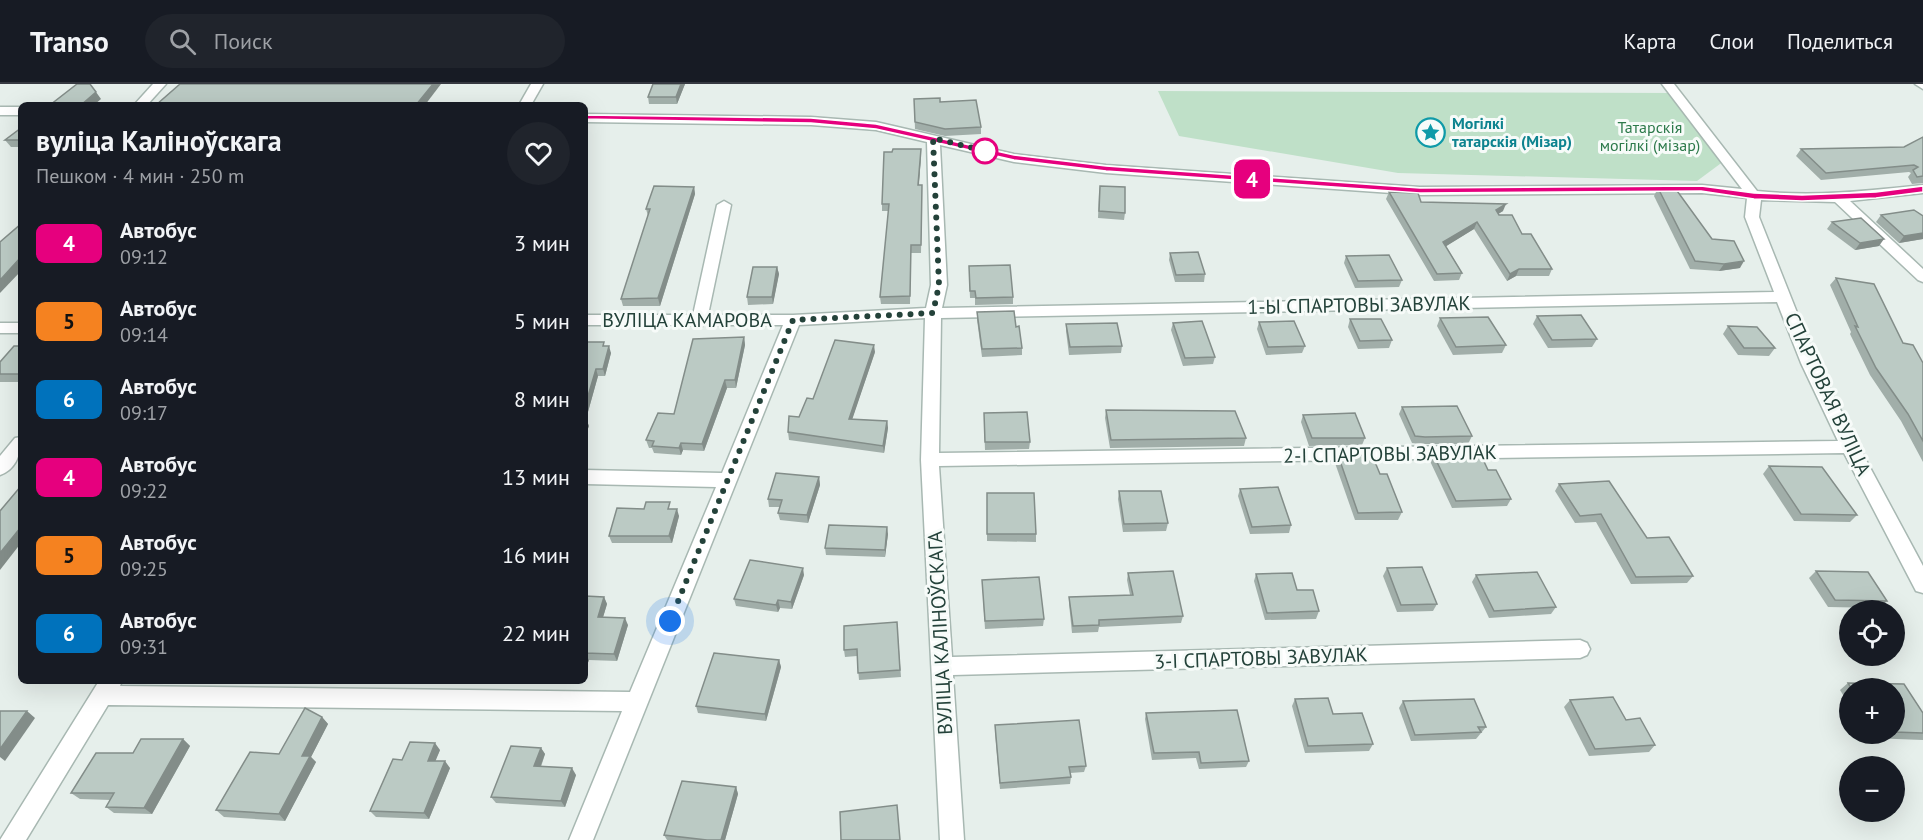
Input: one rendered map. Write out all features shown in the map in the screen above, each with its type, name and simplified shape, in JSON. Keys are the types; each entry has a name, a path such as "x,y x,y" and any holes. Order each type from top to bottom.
{"street":[{"path":"143,102 160,84"},
{"path":"527,102 537,84"},
{"path":"1668,84 1754,196"},
{"path":"0,111 18,111"},
{"path":"588,118 811,121 876,126 1014,158 1140,171 1420,191 1701,189 1754,196 1839,198 1923,189"},
{"name":"ВУЛІЦА КАЛІНОЎСКАГА","path":"933,138 939,285 933,313 930,460 952,840"},
{"name":"СПАРТОВАЯ ВУЛІЦА","path":"1754,196 1752,217 1809,363 1850,447 1923,585"},
{"path":"1839,198 1923,277"},
{"path":"699,321 724,205"},
{"name":"1-Ы СПАРТОВЫ ЗАВУЛАК","path":"933,313 1784,297"},
{"name":"ВУЛІЦА КАМАРОВА","path":"588,320 793,320 933,313"},
{"path":"580,840 793,320"},
{"path":"0,328 18,328"},
{"path":"0,468 18,447"},
{"name":"2-І СПАРТОВЫ ЗАВУЛАК","path":"930,460 1850,447"},
{"path":"588,477 728,480"},
{"name":"3-І СПАРТОВЫ ЗАВУЛАК","path":"943,666 1580,649"},
{"path":"12,840 107,688 636,702"}],"green space":[{"name":"Татарскія могілкі (мізар)","path":"1158,91 1672,93 1724,161 1697,181 1398,173 1179,136"}],"building":[{"path":"77,84 90,84 96,92 84,102 54,102"},
{"path":"180,84 433,84 418,102 159,102"},
{"path":"653,84 681,84 676,97 648,97"},
{"path":"940,98 940,102 976,100 981,127 945,129 915,122 914,99"},
{"path":"18,130 18,140 5,140"},
{"path":"1923,137 1923,176 1917,177 1913,170 1918,167 1914,165 1826,173 1801,149 1904,147"},
{"path":"893,149 921,149 918,185 922,185 921,245 911,245 910,296 880,297 889,204 882,204 884,152 892,152"},
{"path":"654,186 694,187 658,298 621,299 650,209 646,209"},
{"path":"1100,186 1125,187 1125,213 1099,211"},
{"path":"1658,188 1675,188 1712,239 1734,241 1744,261 1724,264 1695,261"},
{"path":"1389,192 1418,193 1421,202 1506,204 1496,210 1499,215 1512,215 1522,234 1531,234 1552,269 1519,269 1510,274 1477,222 1443,242 1462,273 1437,274"},
{"path":"1914,210 1923,216 1923,233 1904,236 1881,215"},
{"path":"1861,218 1884,239 1860,243 1832,222"},
{"path":"18,227 18,260 0,280 0,242"},
{"path":"1198,252 1205,274 1176,275 1170,253"},
{"path":"1389,255 1402,280 1358,281 1346,256"},
{"path":"1010,265 1013,297 976,298 975,291 970,291 969,266"},
{"path":"753,267 777,267 772,297 747,297"},
{"path":"1836,278 1874,284 1903,343 1913,345 1923,363 1923,441 1908,414 1876,368 1855,326 1858,327"},
{"path":"1014,311 1022,348 982,349 977,312"},
{"path":"1581,315 1597,339 1552,340 1537,316"},
{"path":"1488,317 1506,345 1456,347 1440,318"},
{"path":"1350,319 1381,319 1392,340 1360,341"},
{"path":"1202,321 1215,357 1185,358 1173,323"},
{"path":"1294,321 1305,346 1268,347 1259,322"},
{"path":"1117,323 1122,346 1070,347 1066,324"},
{"path":"1728,326 1757,327 1775,348 1744,348"},
{"path":"744,337 735,380 725,380 702,444 681,443 679,448 652,446 654,441 646,440 658,413 674,414 693,339"},
{"path":"835,340 874,345 849,419 887,421 883,446 788,432 789,416 799,417 807,398 813,399"},
{"path":"588,342 604,342 603,346 609,346 603,369 596,369 588,396"},
{"path":"14,346 18,346 18,374 0,374 0,362"},
{"path":"1457,406 1472,436 1415,436 1402,407"},
{"path":"1106,410 1235,411 1246,438 1111,440"},
{"path":"1027,412 1030,442 985,442 984,413"},
{"path":"1355,413 1365,438 1312,438 1303,415"},
{"path":"1480,453 1488,470 1496,470 1511,499 1456,501 1433,454"},
{"path":"1338,455 1372,455 1380,474 1387,474 1402,512 1358,513"},
{"path":"1769,466 1822,467 1857,515 1801,514"},
{"path":"776,473 819,477 807,515 778,513 782,500 768,499"},
{"path":"1609,481 1647,538 1669,537 1693,576 1636,577 1601,514 1580,516 1559,484"},
{"path":"1278,487 1291,525 1252,527 1240,489"},
{"path":"18,490 18,531 0,553 0,511"},
{"path":"1119,491 1161,491 1168,523 1124,524"},
{"path":"987,493 1034,493 1036,534 987,534"},
{"path":"646,502 670,502 668,509 677,509 669,536 609,536 617,508 644,509"},
{"path":"829,525 887,527 885,550 825,548"},
{"path":"750,560 803,568 791,602 778,600 776,605 734,599"},
{"path":"1422,567 1437,604 1401,605 1387,568"},
{"path":"1173,571 1183,616 1099,620 1099,625 1073,626 1069,597 1133,595 1128,573"},
{"path":"1816,571 1868,572 1886,600 1839,600 1835,600"},
{"path":"1537,572 1556,607 1494,611 1476,575"},
{"path":"1292,573 1297,590 1313,590 1319,611 1267,613 1256,574"},
{"path":"1039,577 1044,619 985,621 982,580"},
{"path":"588,596 604,597 598,617 625,618 614,654 588,653"},
{"path":"897,622 900,670 858,673 857,649 844,650 844,626"},
{"path":"714,653 779,660 765,714 696,706"},
{"path":"1905,686 1923,713 1923,733 1905,732"},
{"path":"1613,697 1626,720 1640,718 1655,745 1595,749 1570,700"},
{"path":"1328,698 1333,714 1362,713 1373,744 1308,746 1295,699"},
{"path":"1474,699 1486,727 1478,727 1481,732 1415,735 1403,701"},
{"path":"305,708 322,717 302,756 310,756 279,814 216,810 250,752 279,754"},
{"path":"1237,710 1249,761 1201,763 1199,752 1154,753 1146,713"},
{"path":"0,711 27,711 0,749"},
{"path":"1079,720 1086,766 1069,767 1071,777 1000,783 995,725"},
{"path":"141,739 183,739 144,808 106,807 114,793 71,793 96,753 133,753"},
{"path":"410,742 435,743 428,761 445,761 424,813 370,811 393,759 402,760"},
{"path":"511,746 541,748 534,766 572,768 561,801 491,797"},
{"path":"682,781 736,787 721,840 664,835"},
{"path":"897,805 900,840 841,840 840,812"}],"bus line":[{"name":"4","path":"588,118 811,121 876,126 1014,158 1106,169 1420,191 1701,189 1783,198 1839,198 1894,194 1923,189"}],"place":[{"name":"Могілкі татарскія (Мізар)","path":"1431,132"}],"route":[{"path":"670,621 793,320 933,313 939,285 933,138 985,151"}]}
